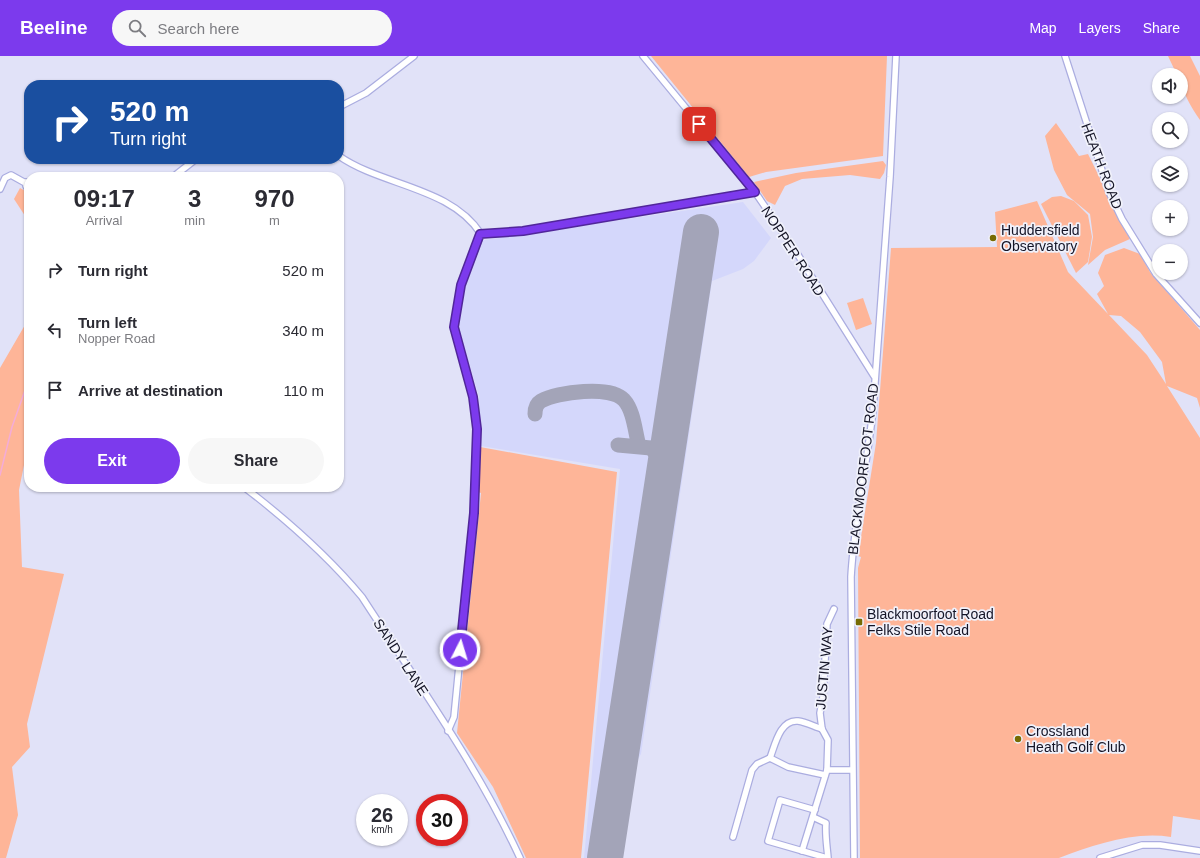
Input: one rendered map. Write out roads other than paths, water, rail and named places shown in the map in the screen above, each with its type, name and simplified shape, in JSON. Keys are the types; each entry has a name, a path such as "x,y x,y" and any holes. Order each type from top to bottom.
{"street":[{"path":"344,104 366,93 414,56"},
{"name":"NOPPER ROAD","path":"643,56 755,192 798,255 874,377"},
{"name":"BLACKMOORFOOT ROAD","path":"854,858 851,577 853,538 870,437 889,184 896,56"},
{"name":"HEATH ROAD","path":"1065,56 1109,192 1122,219 1156,274 1200,324"},
{"path":"344,159 358,167 406,187 425,192 450,205 465,216 480,234"},
{"path":"179,172 190,164"},
{"path":"0,189 5,178 11,174 24,182"},
{"path":"480,234 511,233 755,192"},
{"path":"448,731 454,717 474,513 477,429 473,397 454,327 461,285 480,234"},
{"name":"SANDY LANE","path":"251,492 286,519 344,576 362,597 480,778 502,819 520,858"},
{"name":"JUSTIN WAY","path":"822,729 820,713 823,698 827,624 834,609"},
{"path":"733,837 752,770 757,764 770,758 778,735 784,726 791,721 799,721 822,729 828,745 826,772 802,852"},
{"path":"770,758 788,767 826,772 852,770"},
{"path":"812,817 826,823 825,835 827,841 827,858 768,841 780,800 815,810"},
{"path":"1100,858 1142,845 1160,844 1200,851"}],"waterway":[{"path":"0,475 12,427 24,393"}],"place":[{"name":"Huddersfield Observatory","path":"993,238"},
{"name":"Blackmoorfoot Road Felks Stile Road","path":"859,622"},
{"name":"Crossland Heath Golf Club","path":"1018,739"}]}
